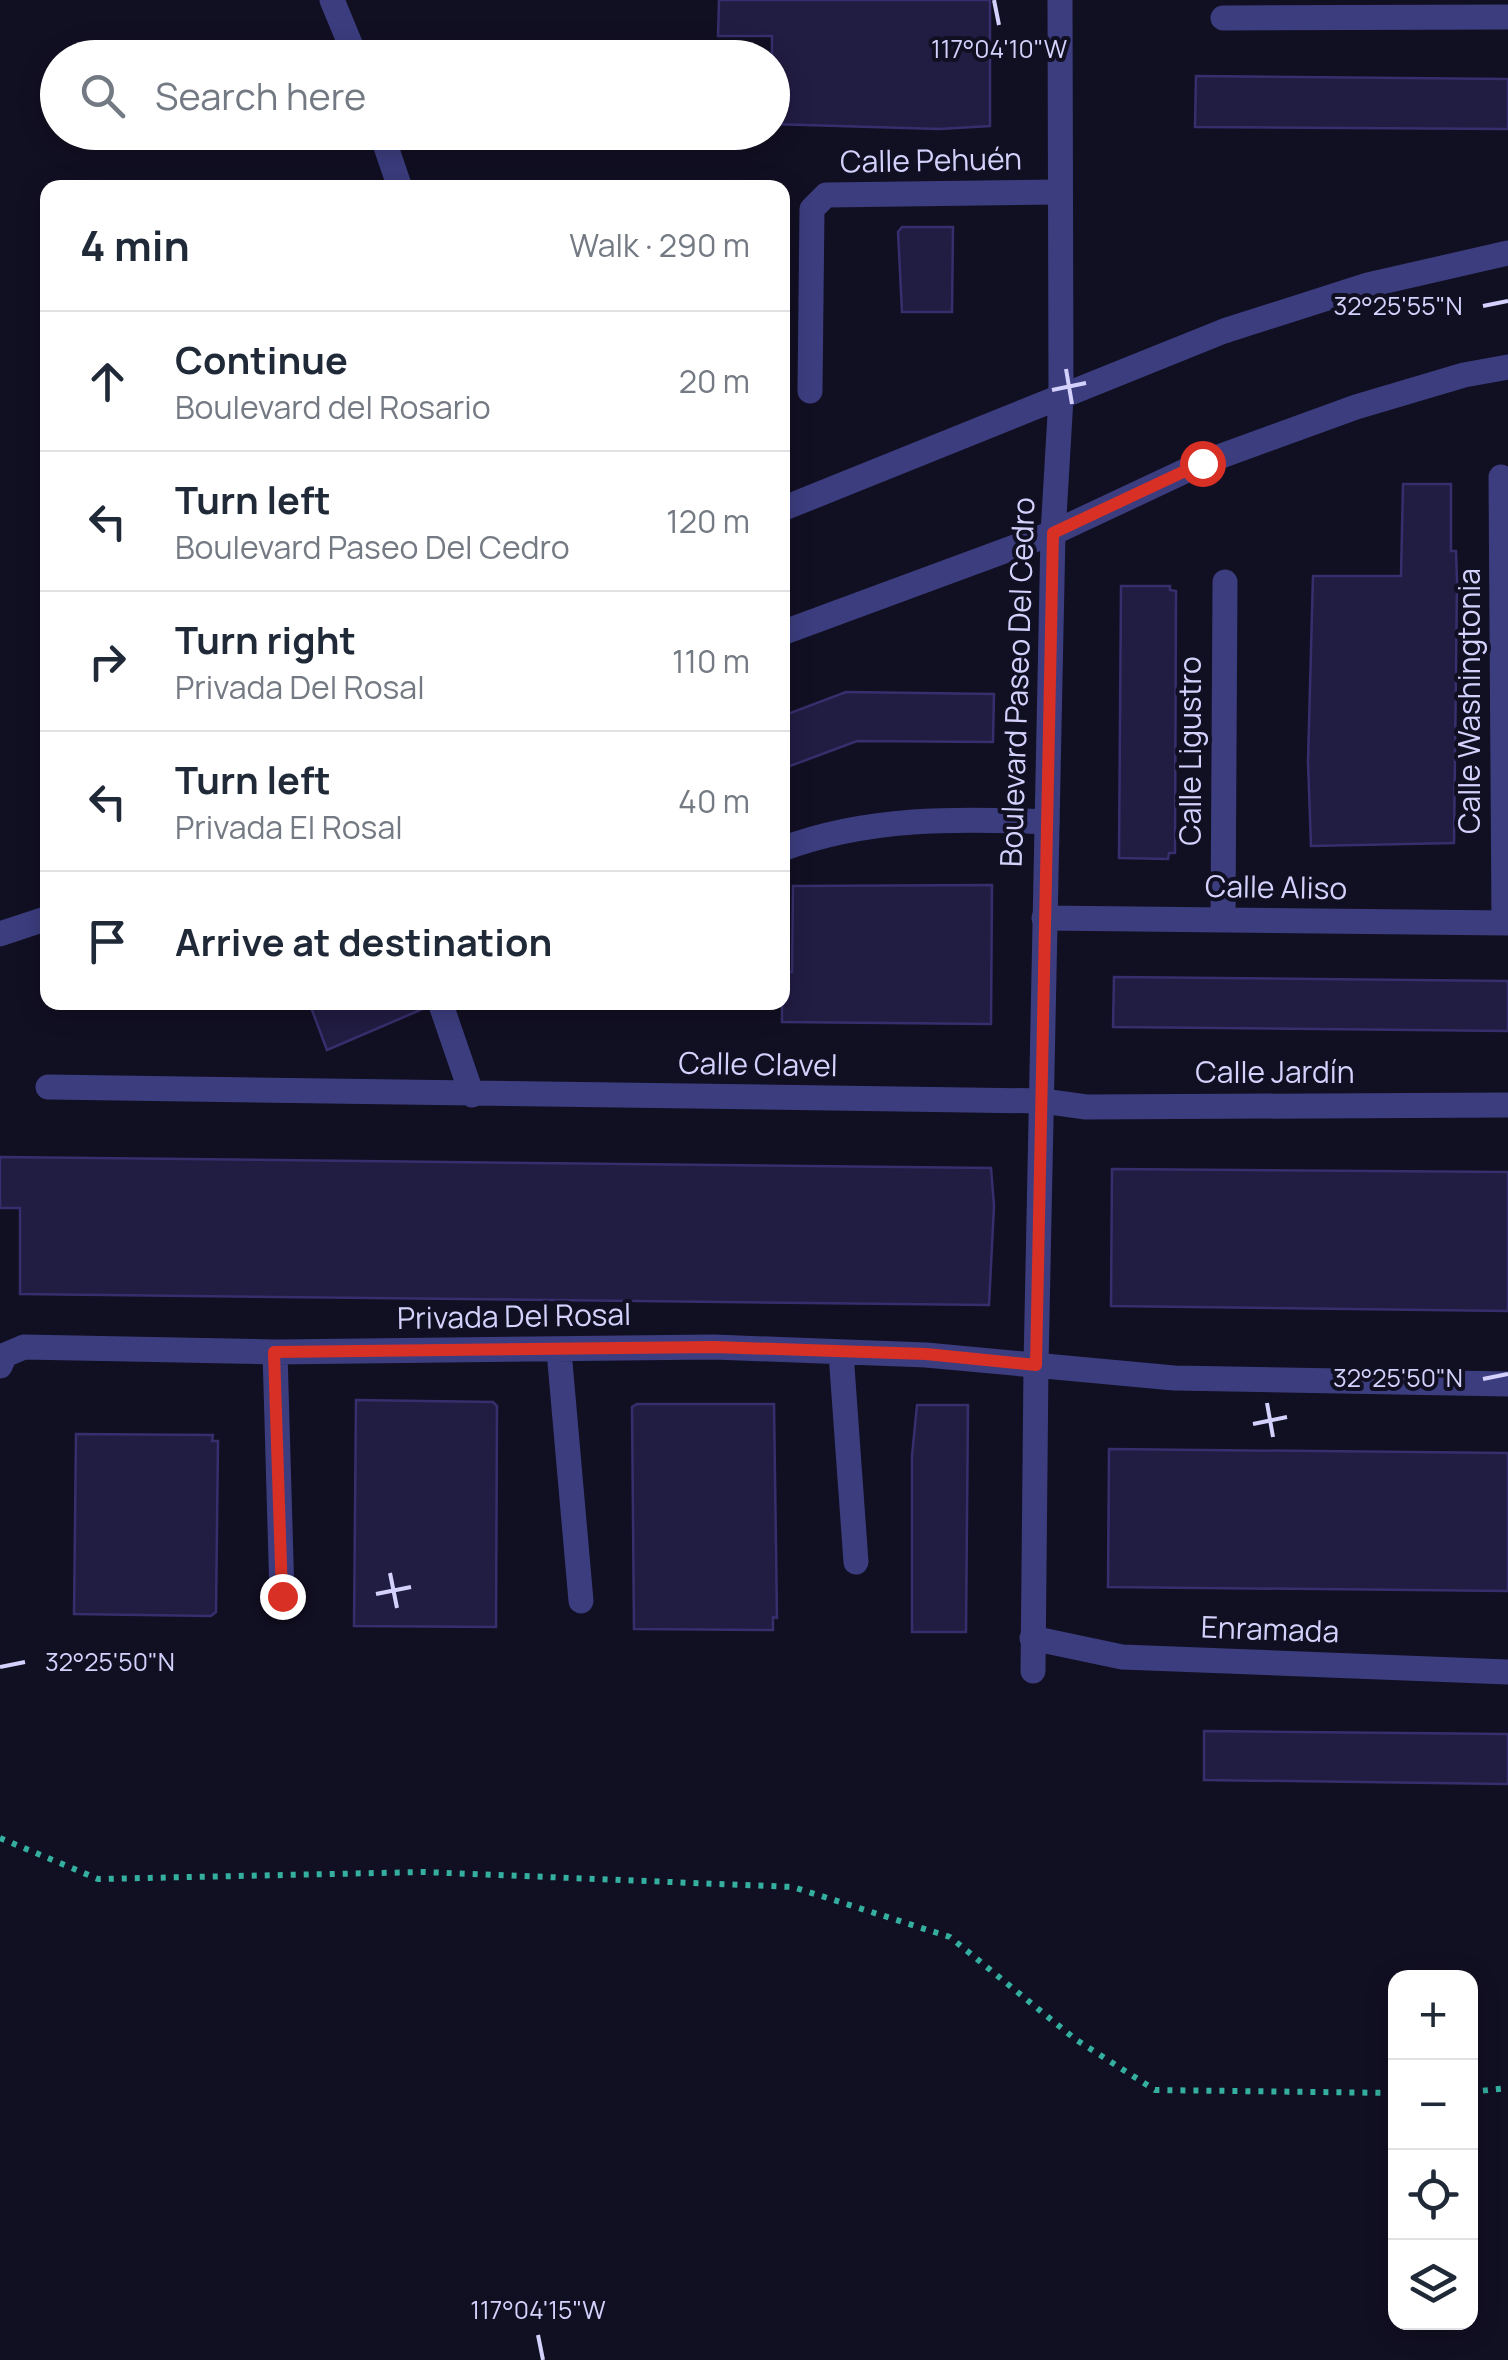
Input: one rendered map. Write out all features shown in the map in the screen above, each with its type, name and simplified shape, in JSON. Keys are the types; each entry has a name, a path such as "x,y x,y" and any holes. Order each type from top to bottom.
{"street":[{"path":"332,0 349,40"},
{"name":"Boulevard Paseo Del Cedro","path":"1033,1671 1044,918 1053,533 1061,398 1060,0"},
{"path":"1223,18 1508,17"},
{"path":"387,150 397,180"},
{"name":"Calle Pehuén","path":"810,391 812,209 817,200 826,194 1058,192"},
{"path":"790,506 1224,331 1386,281 1508,253"},
{"path":"790,630 1053,533 1202,463 1356,407 1464,375 1508,367"},
{"name":"Calle Washingtonia","path":"1501,477 1506,923"},
{"name":"Calle Ligustro","path":"1223,920 1225,582"},
{"path":"790,847 870,825 1047,822"},
{"name":"Calle Aliso","path":"1044,918 1506,923"},
{"path":"0,934 40,921"},
{"path":"443,1010 472,1094"},
{"name":"Calle Clavel","path":"48,1088 1043,1101"},
{"name":"Calle Jardín","path":"1043,1101 1086,1106 1508,1105"},
{"name":"Privada Del Rosal","path":"0,1366 5,1355 24,1347 274,1352 714,1347 926,1354 1174,1378 1508,1384"},
{"path":"559,1351 581,1601"},
{"path":"274,1352 282,1596"},
{"path":"841,1354 856,1562"},
{"name":"Enramada","path":"1032,1638 1122,1657 1508,1672"}],"path":[{"path":"0,1838 98,1878 424,1872 792,1887 950,1937 1075,2039 1155,2090 1388,2093"},
{"path":"1478,2091 1508,2088"}],"building":[{"path":"719,0 990,0 990,126 939,129 790,125 790,40 718,36"},
{"path":"1196,76 1508,79 1508,129 1195,127"},
{"path":"902,227 953,227 952,312 902,312 898,232"},
{"path":"1403,484 1451,484 1451,551 1456,551 1457,580 1454,843 1311,846 1308,762 1313,576 1401,576"},
{"path":"1121,586 1170,586 1170,590 1176,591 1175,853 1169,853 1168,859 1119,858"},
{"path":"846,692 994,694 993,742 857,741 790,766 790,713"},
{"path":"992,885 991,1024 782,1022 782,1010 790,1010 793,886"},
{"path":"1114,977 1508,981 1508,1031 1113,1027"},
{"path":"312,1010 420,1010 327,1050"},
{"path":"0,1157 991,1168 994,1206 989,1305 20,1294 20,1208 0,1208"},
{"path":"1112,1169 1508,1172 1508,1311 1111,1306"},
{"path":"356,1400 493,1402 497,1406 496,1627 354,1626"},
{"path":"774,1404 777,1618 773,1617 773,1630 634,1629 632,1407"},
{"path":"917,1405 968,1405 966,1632 912,1632 912,1456"},
{"path":"76,1434 213,1435 212,1441 218,1441 216,1612 211,1616 74,1614"},
{"path":"1109,1449 1508,1453 1508,1591 1108,1587"},
{"path":"1204,1731 1508,1734 1508,1784 1204,1780"}],"route":[{"path":"282,1596 274,1352 714,1347 926,1354 1036,1365 1053,533 1202,463"}]}
